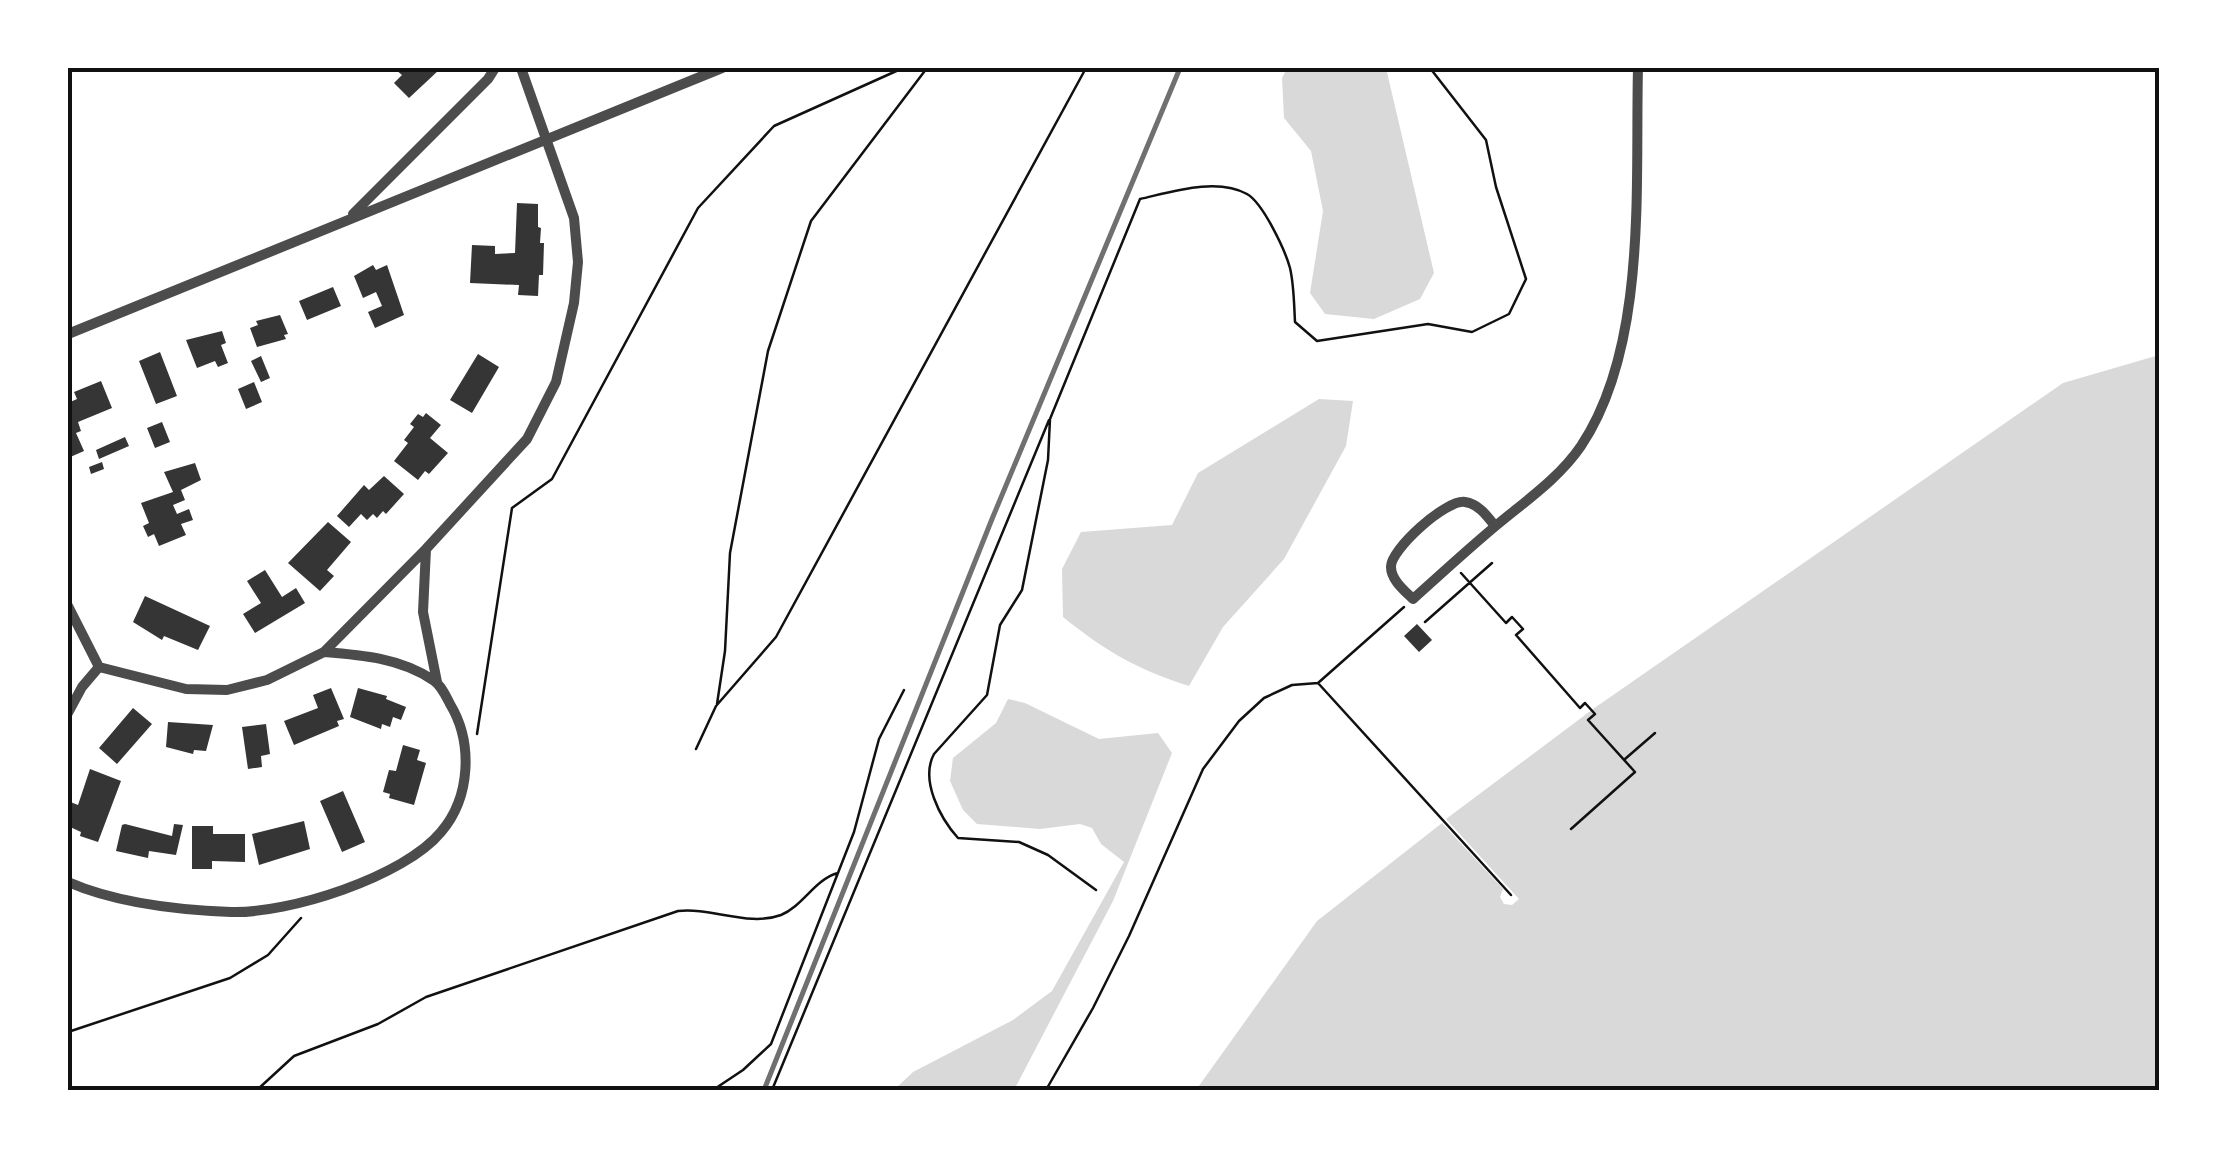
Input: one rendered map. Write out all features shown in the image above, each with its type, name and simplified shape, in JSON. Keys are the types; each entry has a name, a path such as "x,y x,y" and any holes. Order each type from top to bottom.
{"street":[{"path":"348,219 495,68"},
{"path":"68,606 99,667 186,689 227,690 267,680 324,652 426,549 527,438 556,382 574,303 578,262 574,218 521,68"},
{"path":"68,334 722,68"},
{"path":"1495,526 1480,508 1466,502 1454,503 1395,552 1390,563 1393,576 1413,600 1546,484 1580,448 1603,406 1619,361 1635,242 1638,68"},
{"path":"68,882 110,897 233,912 307,899 372,877 428,845 452,816 466,757 458,717 437,682 422,612 426,549"},
{"path":"324,652 394,661 437,682"},
{"path":"68,714 82,687 99,667"}],"path":[{"path":"466,757 478,732 512,508 552,479 698,208 774,126 903,68"},
{"path":"696,749 716,706 725,651 730,553 768,351 812,221 927,68"},
{"path":"716,706 776,637 1086,68"},
{"path":"772,1090 1140,199 1220,186 1250,195 1271,225 1290,266 1296,322 1317,341 1428,324 1472,332 1509,314 1526,280 1496,187 1486,140 1430,68"},
{"path":"1050,419 1048,460 1022,590 1000,625 987,695 929,763 944,823 958,838 1018,842 1048,855 1096,890"},
{"path":"1426,622 1492,563"},
{"path":"1453,564 1506,623 1512,618 1522,629 1516,635 1580,708 1585,703 1595,714 1588,720 1635,772 1571,828"},
{"path":"1046,1090 1122,950 1203,769 1239,720 1264,698 1292,685 1318,683 1413,600"},
{"path":"1318,683 1511,894"},
{"path":"713,1090 744,1070 771,1044 854,832 879,738 904,690"},
{"path":"1624,760 1655,733"},
{"path":"257,1090 304,1050 378,1024 426,997 678,911 694,909 763,919 778,916 794,908 829,876 838,874"},
{"path":"68,1032 214,985 247,970 289,933 308,908 307,899"}],"shaded area":[{"path":"1287,68 1386,68 1434,273 1420,299 1374,319 1325,314 1310,293 1323,211 1311,151 1284,118 1282,78"},
{"path":"2159,355 2159,1090 1196,1090 1317,921 1442,823 1503,889 1500,897 1504,904 1512,905 1519,899 1446,819 1593,709 2063,383"},
{"path":"1319,399 1353,401 1346,446 1284,559 1223,627 1189,686 1123,658 1063,617 1062,569 1081,532 1172,525 1198,473"},
{"path":"1008,699 1025,703 1099,739 1158,733 1172,753 1113,901 1014,1090 894,1090 913,1072 1013,1020 1052,991 1124,862 1101,844 1092,828 1080,824 1040,829 977,824 963,810 950,781 953,758 996,723"}],"building":[{"path":"396,70 439,70 409,98 394,83 402,75"},
{"path":"517,203 538,204 540,243 544,243 538,296 518,295 519,285 470,283 472,245 495,246 495,254 515,253"},
{"path":"373,265 376,270 387,265 404,315 375,328 368,312 382,306 376,292 363,298 354,276"},
{"path":"333,287 341,306 307,320 299,301"},
{"path":"280,315 288,334 284,335 286,339 257,347 250,328 258,325 256,321"},
{"path":"222,331 226,343 221,345 228,363 218,367 215,361 197,368 186,340"},
{"path":"160,352 177,396 156,404 139,361"},
{"path":"478,354 499,367 472,413 450,400"},
{"path":"261,356 270,378 261,382 251,361"},
{"path":"101,381 112,408 78,422 81,431 76,433 84,451 68,458 68,403 77,399 74,392"},
{"path":"254,382 262,402 246,409 238,389"},
{"path":"426,413 441,425 430,438 448,453 418,480 394,461 408,443 404,440 414,427 410,424 418,414 423,417"},
{"path":"162,422 170,442 155,448 147,428"},
{"path":"125,437 129,446 99,459 96,450"},
{"path":"102,462 104,469 91,474 89,467"},
{"path":"195,463 201,480 181,490 185,500 173,505 177,514 189,509 193,520 181,524 186,535 159,546 154,534 148,537 143,526 149,523 141,503 173,492 164,472"},
{"path":"384,476 404,494 386,514 383,511 377,518 373,514 367,520 361,514 349,527 337,516 364,485 369,490"},
{"path":"328,522 351,542 327,570 334,576 320,591 288,563"},
{"path":"265,570 282,597 296,588 305,603 255,633 243,614 261,603 247,581"},
{"path":"145,596 210,626 198,650 164,636 162,640 133,622"},
{"path":"1417,624 1432,640 1419,652 1404,636"},
{"path":"331,688 344,719 337,721 339,726 294,745 284,721 318,708 313,695"},
{"path":"358,688 387,696 386,699 406,707 401,720 393,717 390,727 382,724 381,729 350,717"},
{"path":"133,708 152,724 117,764 99,748"},
{"path":"168,722 213,725 206,751 194,750 193,754 166,747"},
{"path":"266,724 270,754 261,756 262,767 248,769 242,727"},
{"path":"403,745 420,750 417,760 426,763 414,805 389,798 390,794 383,792 389,770 396,771"},
{"path":"90,769 121,781 98,842 80,836 81,832 68,826 68,801 78,805"},
{"path":"343,791 365,842 342,852 320,801"},
{"path":"304,821 310,849 259,865 252,834"},
{"path":"125,824 172,836 174,824 183,825 176,855 149,851 148,858 116,851"},
{"path":"192,826 213,826 213,834 245,834 245,862 212,861 212,869 192,869"}],"railway":[{"path":"764,1090 992,519 1180,68"}]}
